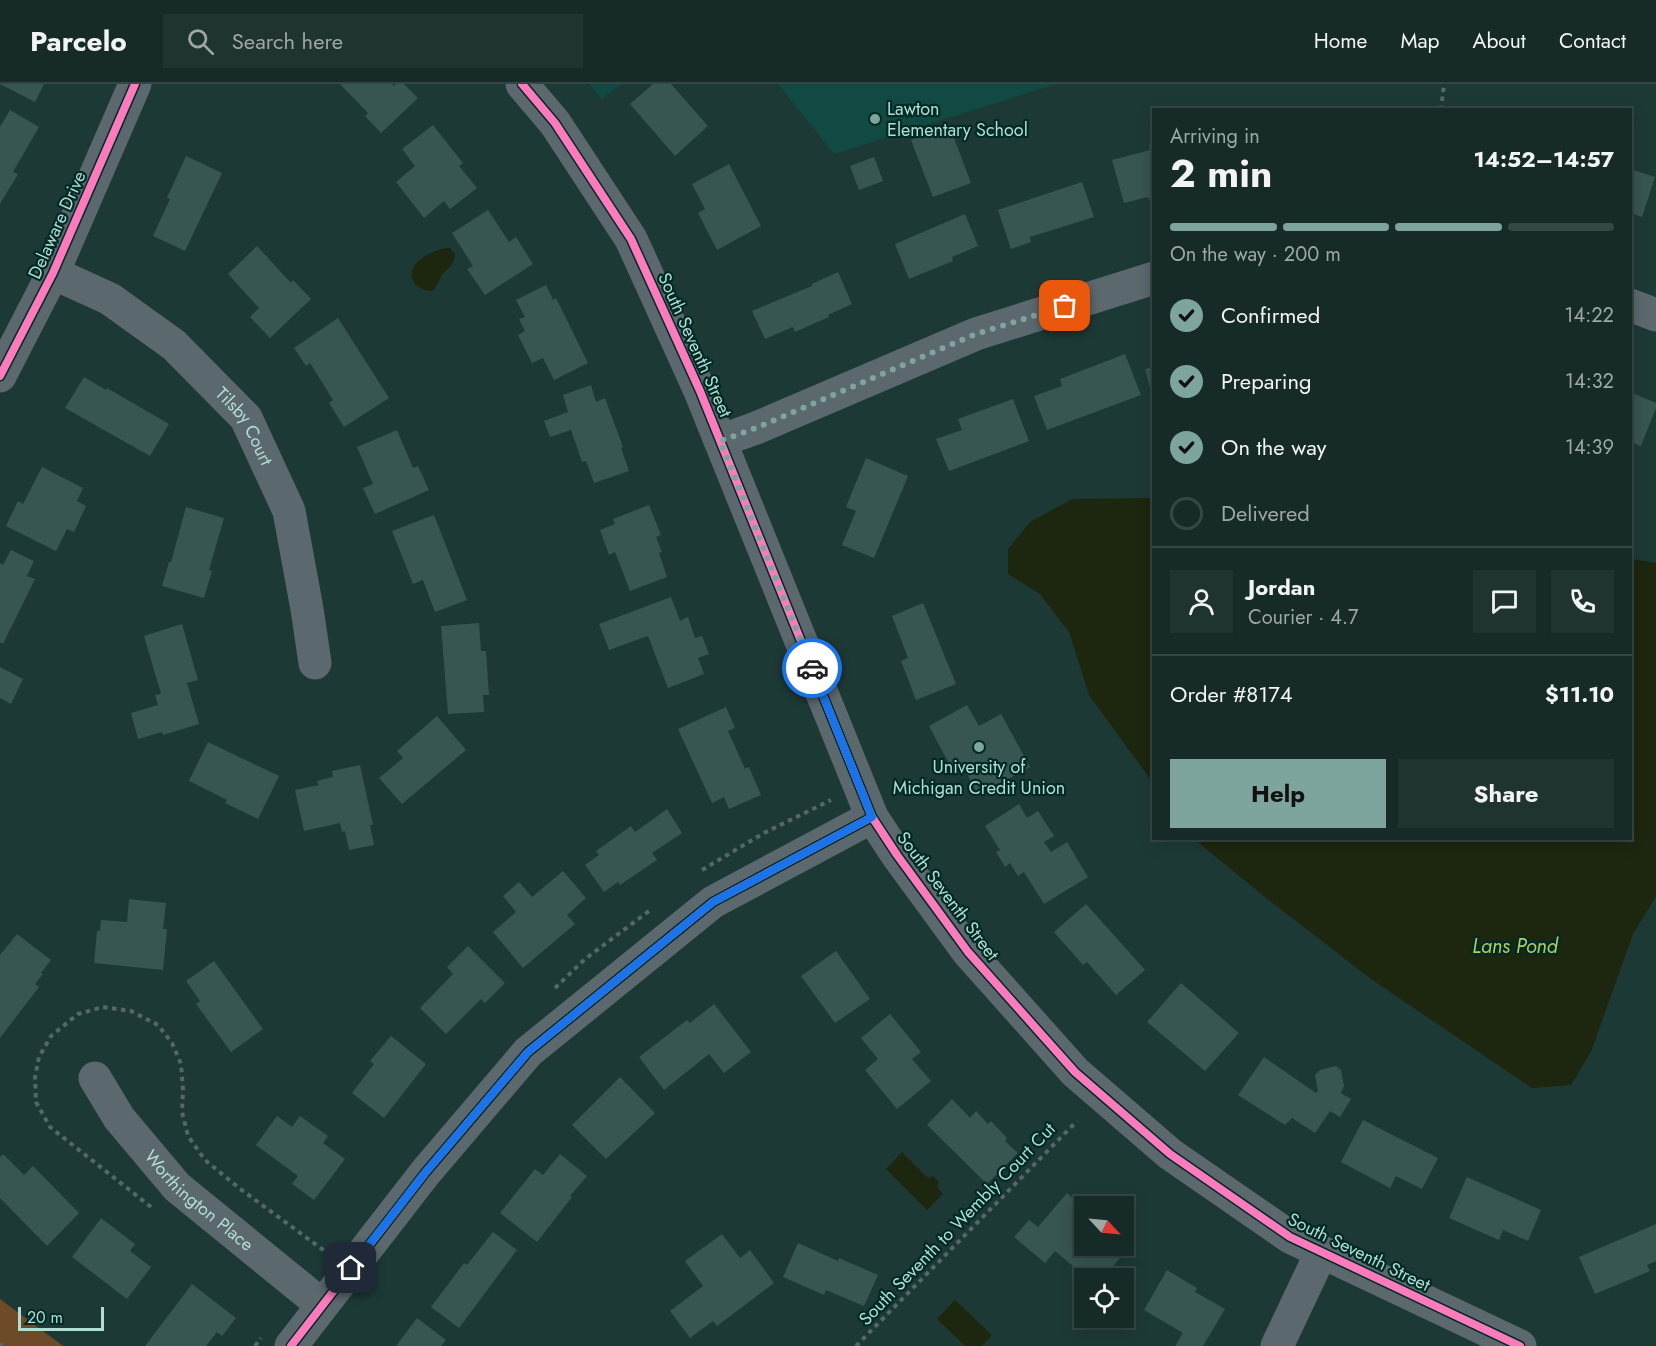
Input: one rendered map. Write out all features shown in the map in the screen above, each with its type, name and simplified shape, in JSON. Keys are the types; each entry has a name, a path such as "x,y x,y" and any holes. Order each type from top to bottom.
{"street":[{"name":"Delaware Drive","path":"0,376 53,273 135,84"},
{"name":"South Seventh Street","path":"522,84 555,123 631,239 700,391 872,817 968,952 1075,1072 1170,1154 1290,1237 1520,1346"},
{"name":"Tilsby Court","path":"53,273 111,299 174,345 246,418 289,511 315,663"},
{"path":"720,441 756,428 976,334 1152,279"},
{"path":"1632,306 1656,315"},
{"path":"291,1346 425,1173 528,1052 713,902 872,817"},
{"name":"Worthington Place","path":"95,1078 119,1119 177,1187 322,1305"},
{"path":"1277,1346 1321,1253"}],"path":[{"path":"1441,108 1444,84"}],"shaded area":[{"path":"589,84 622,84 602,99"},
{"name":"Lawton Elementary School","path":"778,84 1056,84 834,154"},
{"path":"0,1299 63,1346 0,1346"}],"water":[{"path":"450,248 455,254 454,261 432,291 422,289 415,283 412,270 424,256"},
{"path":"1152,498 1152,782 1089,695 1069,632 1040,594 1008,574 1008,549 1030,522 1072,499"},
{"name":"Lans Pond","path":"1632,559 1656,563 1656,896 1633,934 1591,1052 1571,1085 1532,1088 1371,979 1197,840 1632,840"},
{"path":"902,1152 928,1178 933,1176 939,1182 937,1187 943,1194 927,1210 886,1169"},
{"path":"955,1300 992,1335 982,1346 965,1346 937,1319"}],"building":[{"path":"0,84 44,84 35,102"},
{"path":"340,84 392,84 394,86 404,84 418,98 381,133 365,116 368,113"},
{"path":"653,84 671,84 708,126 675,156 630,104"},
{"path":"10,110 39,127 13,172 18,174 0,204 0,127"},
{"path":"433,125 463,163 459,166 477,188 450,209 444,201 424,218 396,182 415,166 402,149"},
{"path":"949,125 971,183 933,197 911,140"},
{"path":"1152,144 1152,199 1149,200 1148,197 1124,203 1112,160 1150,150 1149,145"},
{"path":"186,156 222,173 185,251 153,236"},
{"path":"874,157 883,181 859,190 850,166"},
{"path":"729,164 761,226 717,250 698,213 705,209 692,184"},
{"path":"1632,170 1655,177 1642,217 1632,214"},
{"path":"1082,182 1094,217 1030,237 1031,242 1011,249 998,210"},
{"path":"488,210 509,242 516,237 533,264 485,295 467,269 473,266 452,233"},
{"path":"965,214 978,246 952,257 953,261 909,279 895,244"},
{"path":"257,246 291,283 293,280 311,299 270,338 250,317 259,308 228,274"},
{"path":"838,272 852,304 795,332 793,327 765,339 752,311 812,286"},
{"path":"546,285 553,300 556,298 588,363 554,380 543,358 532,363 518,335 525,331 519,319 525,317 516,300"},
{"path":"338,318 389,398 344,427 329,403 333,400 310,363 306,366 294,348"},
{"path":"1125,354 1141,395 1047,430 1034,396 1062,386 1060,379"},
{"path":"1152,367 1152,396 1145,369"},
{"path":"84,377 169,424 150,456 65,408"},
{"path":"591,385 596,402 605,398 629,471 594,483 586,461 582,462 571,430 550,437 544,421 568,412 563,395"},
{"path":"1632,393 1656,403 1641,446 1632,443"},
{"path":"1013,399 1029,441 949,471 936,439 962,430 958,419"},
{"path":"397,430 413,468 418,466 429,490 375,514 363,488 373,484 357,447"},
{"path":"866,458 908,476 874,558 842,545 856,511 846,507"},
{"path":"42,467 83,488 77,501 86,506 74,532 67,529 56,551 6,526 18,501 23,504"},
{"path":"649,505 661,535 656,537 662,552 659,553 667,577 630,591 615,552 609,555 600,530 615,524 613,519"},
{"path":"186,507 224,518 209,570 212,571 204,598 162,586"},
{"path":"434,515 467,600 435,612 423,580 413,584 392,531"},
{"path":"11,550 34,561 27,576 35,579 3,644 0,642 0,563 3,565"},
{"path":"671,597 680,621 688,617 695,638 702,636 709,654 698,658 704,674 668,688 648,636 609,650 599,624"},
{"path":"923,603 956,684 916,700 901,661 908,658 892,616"},
{"path":"479,623 481,651 486,651 489,695 483,695 484,712 448,714 441,626"},
{"path":"182,624 198,680 187,683 199,724 163,735 162,732 138,739 131,713 158,705 155,695 161,694 144,636"},
{"path":"0,667 23,679 11,704 0,698"},
{"name":"University of Michigan Credit Union","path":"967,705 979,726 1001,714 1030,767 978,795 965,770 955,775 929,726"},
{"path":"726,707 735,728 728,731 745,769 749,767 761,795 729,809 724,797 712,803 678,729"},
{"path":"437,716 466,750 402,804 379,778 403,758 397,751"},
{"path":"208,742 279,776 258,819 225,803 227,800 189,781"},
{"path":"360,765 373,825 370,825 374,845 349,850 345,831 342,832 340,823 304,831 295,790 319,785 317,781 333,777 332,771"},
{"path":"1019,804 1027,818 1038,811 1054,836 1044,842 1051,852 1067,842 1088,877 1044,904 1024,872 1018,876 1010,863 1005,867 996,852 1000,850 985,826"},
{"path":"667,809 682,833 652,853 657,860 620,885 618,882 604,892 585,865 599,855 596,851 631,826 635,832"},
{"path":"563,871 586,898 567,915 575,924 523,968 493,932 516,912 503,896 519,882 532,897"},
{"path":"129,899 166,903 163,929 167,929 163,970 94,963 97,931 100,931 101,920 127,922"},
{"path":"1086,904 1145,970 1116,995 1087,962 1083,965 1054,932"},
{"path":"17,934 51,960 35,984 39,987 0,1038 0,955"},
{"path":"468,946 505,983 485,1003 481,999 446,1034 420,1008 453,974 447,967"},
{"path":"836,951 870,999 835,1023 801,976"},
{"path":"214,961 263,1029 231,1052 196,1004 200,1001 186,981"},
{"path":"1181,983 1239,1033 1205,1071 1147,1022"},
{"path":"714,1004 751,1052 724,1073 709,1054 664,1090 639,1057 687,1020 690,1023"},
{"path":"890,1014 921,1052 912,1059 931,1081 897,1109 865,1070 878,1059 861,1038"},
{"path":"391,1036 426,1064 384,1118 352,1093 374,1064 370,1061"},
{"path":"1264,1057 1316,1093 1318,1091 1315,1075 1320,1070 1336,1066 1341,1070 1344,1086 1341,1093 1351,1099 1340,1117 1330,1111 1315,1133 1292,1118 1285,1125 1238,1095"},
{"path":"620,1077 655,1113 606,1159 572,1125"},
{"path":"952,1099 970,1118 976,1111 988,1124 991,1121 1007,1138 1005,1141 1018,1153 987,1184 927,1125"},
{"path":"277,1116 292,1127 300,1116 328,1136 323,1143 345,1159 314,1200 292,1184 298,1176 256,1145"},
{"path":"1363,1120 1438,1158 1422,1189 1396,1176 1390,1188 1341,1162"},
{"path":"3,1154 24,1175 33,1166 79,1213 47,1246 0,1198 0,1157"},
{"path":"560,1154 587,1176 537,1242 500,1213 535,1169 543,1175"},
{"path":"1467,1177 1541,1210 1528,1241 1503,1230 1499,1240 1449,1218"},
{"path":"1067,1193 1074,1199 1074,1256 1122,1256 1111,1268 1075,1268 1055,1251 1045,1263 1014,1237 1029,1220 1038,1227"},
{"path":"101,1218 135,1244 130,1251 151,1267 127,1299 72,1257"},
{"path":"1656,1224 1656,1261 1647,1265 1650,1271 1595,1294 1579,1257"},
{"path":"493,1232 517,1250 459,1328 431,1307 464,1263 467,1265"},
{"path":"722,1234 740,1258 750,1250 774,1283 717,1326 713,1321 690,1338 670,1311 703,1286 685,1261"},
{"path":"798,1243 838,1261 839,1258 878,1275 864,1306 826,1290 824,1295 783,1277"},
{"path":"1167,1270 1197,1288 1195,1292 1225,1309 1203,1346 1175,1346 1183,1333 1144,1310"},
{"path":"192,1284 236,1318 222,1336 217,1332 206,1346 145,1346"},
{"path":"417,1318 446,1340 441,1346 396,1346"}],"cycle path":[{"path":"0,376 53,273 135,84"},
{"path":"522,84 555,123 631,239 700,391 872,817 968,952 1075,1072 1170,1154 1290,1237 1520,1346"},
{"path":"291,1346 425,1173 528,1052 713,902 872,817"}],"way so far":[{"path":"812,668 720,441 745,433 976,334 1065,306"}],"place":[{"name":"Lawton Elementary School","path":"875,119"},
{"name":"University of Michigan Credit Union","path":"979,747"}],"route":[{"path":"351,1268 425,1173 528,1052 713,902 872,817 812,668"}]}
